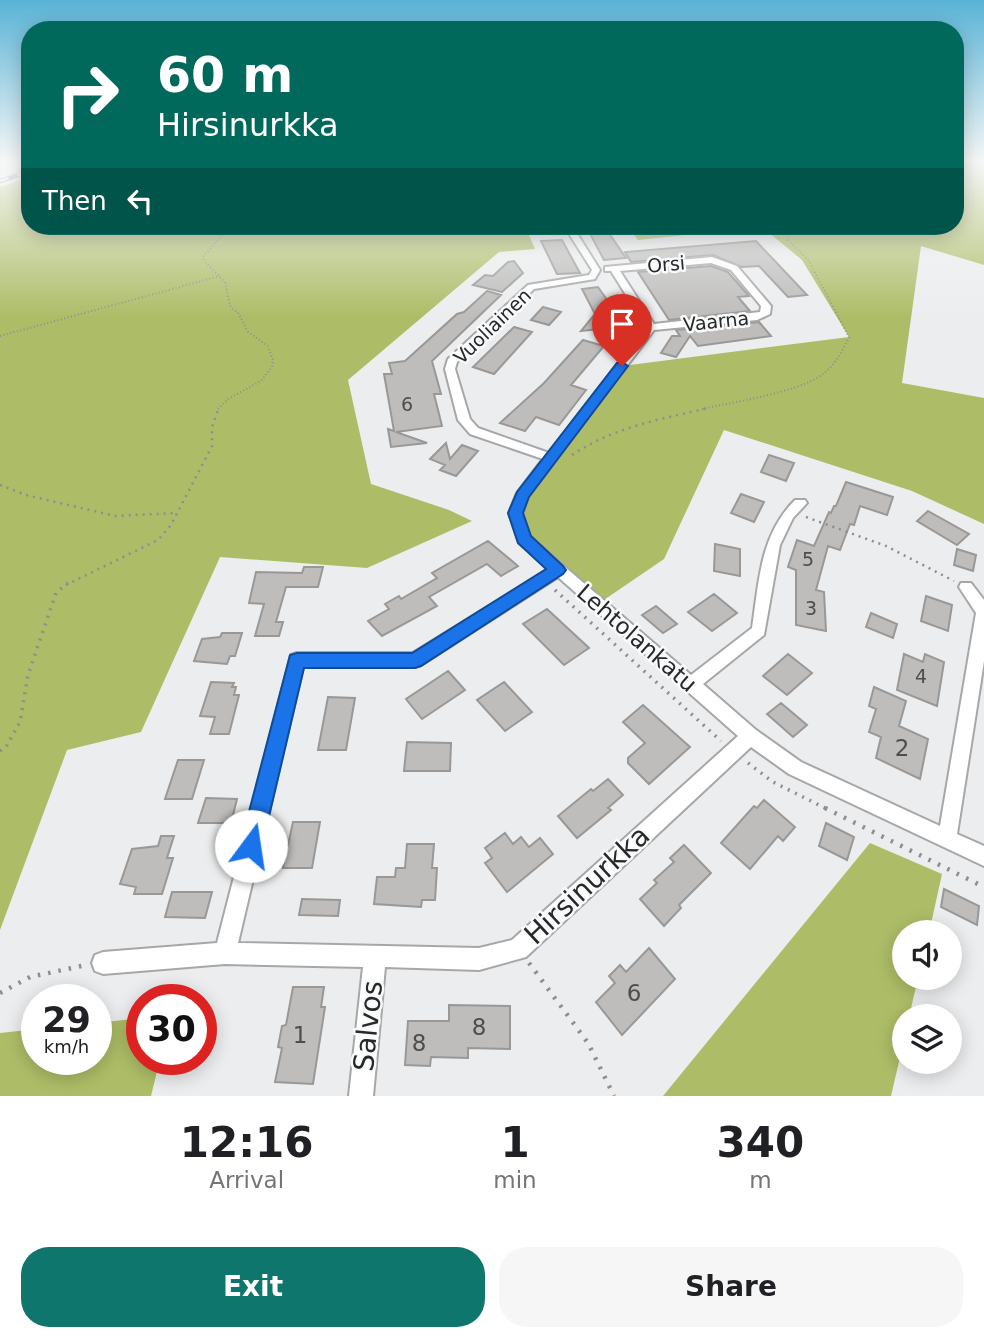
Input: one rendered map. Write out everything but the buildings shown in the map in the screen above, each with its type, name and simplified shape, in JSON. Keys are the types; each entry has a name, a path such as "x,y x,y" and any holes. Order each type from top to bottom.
{"street":[{"path":"574,235 596,270"},
{"name":"Orsi","path":"596,270 712,260 734,268"},
{"name":"Vaarna","path":"651,327 765,314 766,306 734,268"},
{"path":"552,458 651,327 614,269"},
{"name":"Vuoliainen","path":"552,458 474,431 464,420 450,369 453,361 531,287 541,283 585,280 592,277 596,270"},
{"name":"Lehtolankatu","path":"552,458 522,496 516,513 524,539 750,736 795,768 984,856"},
{"path":"691,684 759,631 773,540 795,507"},
{"path":"225,953 297,660 415,660 558,570"},
{"path":"947,839 984,612 965,587"},
{"name":"Hirsinurkka","path":"103,962 225,953 479,959 518,949 750,736"},
{"name":"Salvos","path":"361,1096 375,957"}],"path":[{"path":"0,751 6,747 20,722 27,675 56,593 74,579 159,540 171,525 212,446 212,427 216,411 228,399 261,381 272,367 268,346 247,331 239,314 230,306 225,282 203,257 222,235"},
{"path":"552,458 568,458 596,439 618,430 789,388 819,377 838,359 849,337 809,261 788,240 788,235"},
{"path":"0,335 220,276"},
{"path":"0,485 26,495 115,516 175,513"},
{"path":"795,507 887,545 965,587"},
{"path":"518,949 576,1025 610,1083 614,1096"},
{"path":"0,993 10,985 46,970 103,962"}],"green space":[{"path":"0,214 21,214 21,235 529,235 535,249 499,252 348,380 371,484 449,510 472,521 367,568 220,557 141,732 67,750 0,930"},
{"path":"964,214 984,214 984,265 921,246 902,383 984,398 984,524 912,491 724,430 664,559 598,604 524,539 522,496 622,366 849,337 802,260 772,235 964,235"},
{"path":"634,235 686,235 638,240"},
{"path":"870,843 942,874 932,920 892,920 892,990 915,990 912,1004 892,1004 892,1074 896,1074 891,1096 663,1096"},
{"path":"126,1020 126,1075 156,1075 151,1096 0,1096 0,1033 21,1031 21,1075 112,1075 112,1021"}],"route":[{"path":"251,846 297,660 415,660 558,570 524,539 516,513 522,496 622,366"}]}
